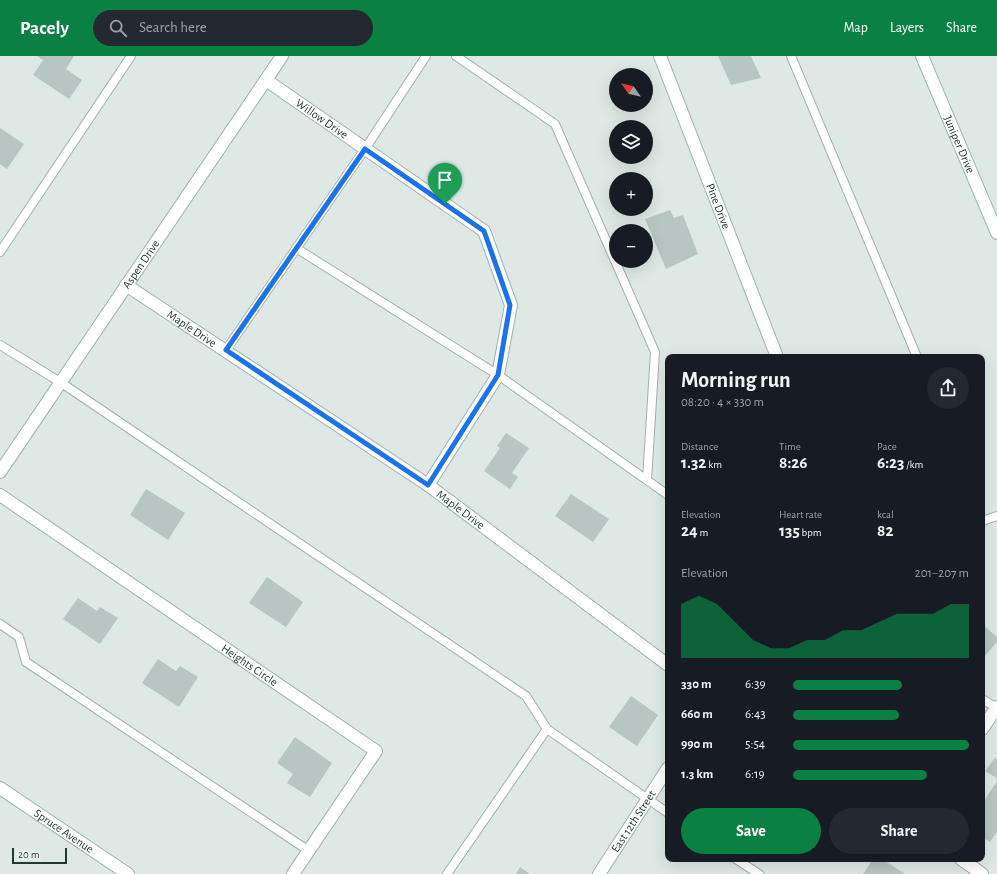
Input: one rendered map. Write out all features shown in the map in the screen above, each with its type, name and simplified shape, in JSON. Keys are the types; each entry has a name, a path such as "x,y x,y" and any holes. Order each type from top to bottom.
{"street":[{"name":"Aspen Drive","path":"0,472 282,56"},
{"name":"Pine Drive","path":"660,56 776,354"},
{"name":"Juniper Drive","path":"922,56 997,233"},
{"name":"Willow Drive","path":"266,80 484,231 510,305 498,375 428,485"},
{"name":"Maple Drive","path":"126,285 428,485 665,663"},
{"name":"Heights Circle","path":"0,495 376,751 293,874"},
{"path":"985,725 997,708"},
{"name":"East 12th Street","path":"599,874 665,773"},
{"name":"Spruce Avenue","path":"0,788 128,874"},
{"path":"965,862 982,874"}],"lane":[{"path":"0,252 131,56"},
{"path":"226,350 365,149 426,56"},
{"path":"456,56 555,124 655,352 647,480"},
{"path":"791,56 916,354"},
{"path":"296,248 498,375 665,493"},
{"path":"0,345 60,382 526,696 547,729 665,811"},
{"path":"985,518 997,516"},
{"path":"0,624 19,637 26,662 309,851"},
{"path":"985,701 997,708"},
{"path":"447,874 547,729"},
{"path":"741,862 759,874"}],"building":[{"path":"37,56 74,56 66,69 82,80 69,99 33,75 43,60"},
{"path":"718,56 751,56 761,78 731,85"},
{"path":"0,128 24,144 7,169 0,164"},
{"path":"670,210 674,218 683,215 698,254 666,269 653,238 653,224 647,224 645,219"},
{"path":"506,433 529,448 512,473 518,477 510,489 484,471 500,448 497,446"},
{"path":"146,489 185,513 168,540 130,515"},
{"path":"571,494 609,519 593,542 555,516"},
{"path":"267,577 303,602 286,627 249,603"},
{"path":"78,598 97,611 100,607 118,618 100,644 63,619"},
{"path":"985,627 997,637 997,642 985,656"},
{"path":"158,659 176,671 180,666 198,677 179,707 142,683"},
{"path":"631,696 658,715 637,746 609,727"},
{"path":"295,737 332,763 310,797 287,783 293,774 277,763"},
{"path":"995,758 997,759 997,778 985,771"},
{"path":"997,781 997,832 990,842 985,839 985,799"},
{"path":"871,862 887,862 905,874 863,874"},
{"path":"520,867 530,874 516,874"}],"route":[{"path":"365,149 445,204 484,231 510,305 498,375 428,485 226,350 365,149"}]}
